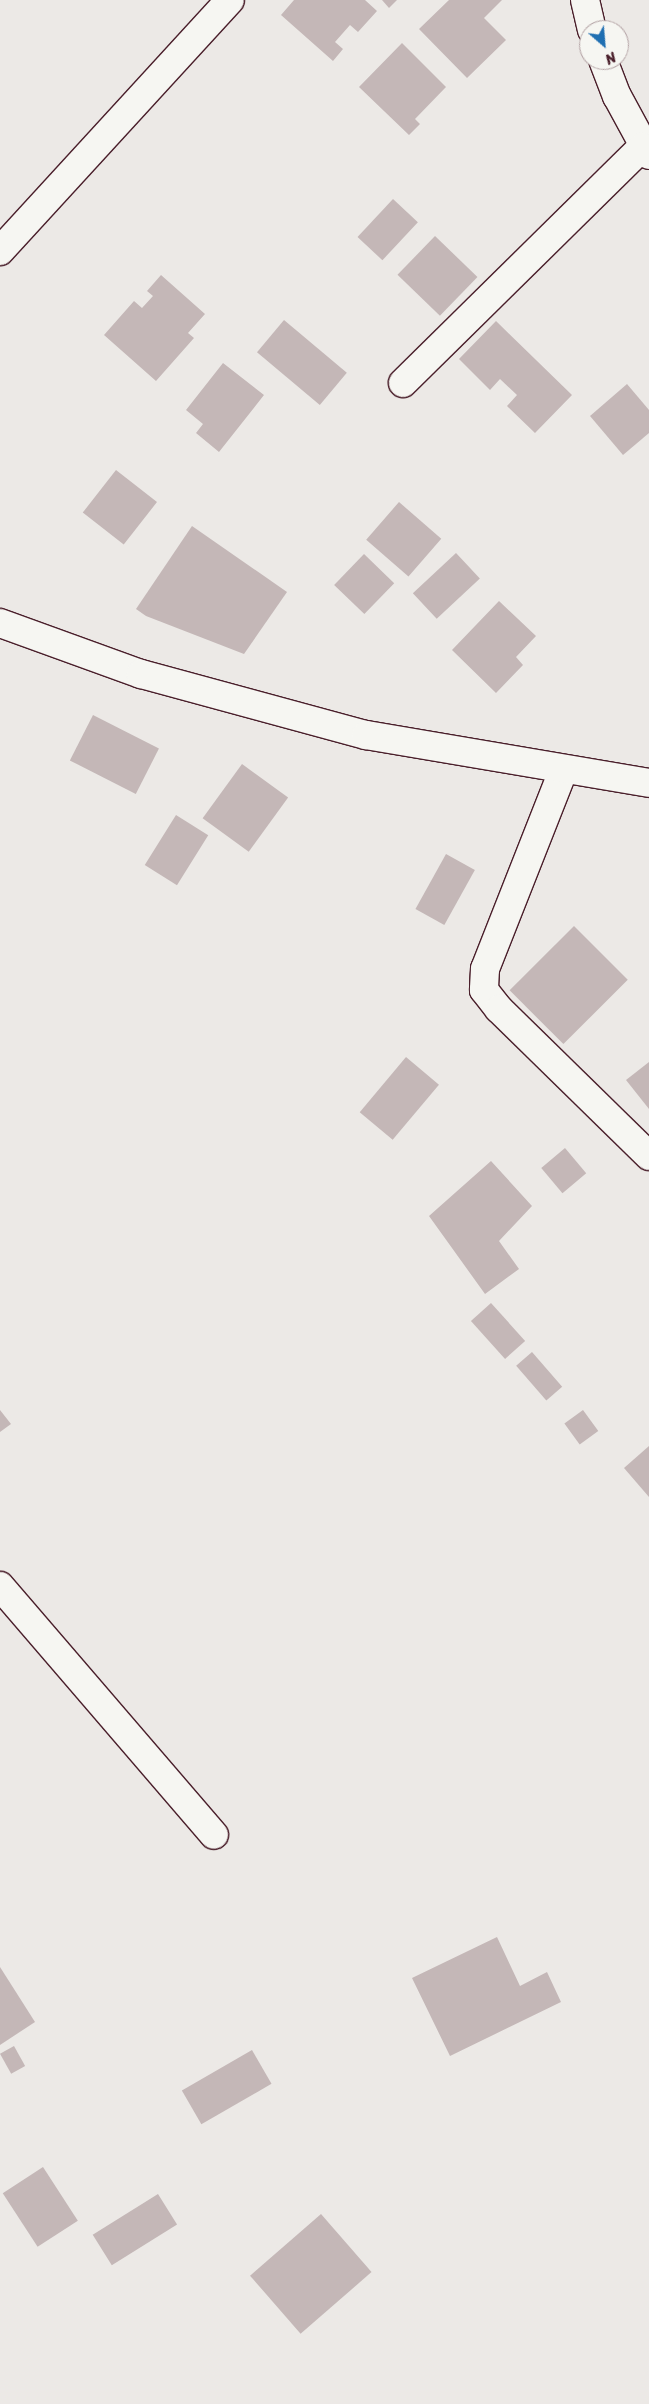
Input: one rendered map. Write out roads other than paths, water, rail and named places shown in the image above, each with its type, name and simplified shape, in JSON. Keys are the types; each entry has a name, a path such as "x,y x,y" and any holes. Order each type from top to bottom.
{"street":[{"path":"0,251 230,0"},
{"path":"585,0 590,20"},
{"path":"403,383 646,151 608,70"},
{"path":"0,623 141,674 338,728 564,771 649,783"},
{"path":"564,771 485,969 484,990 499,1009 649,1156"},
{"path":"0,1586 214,1835"}]}
